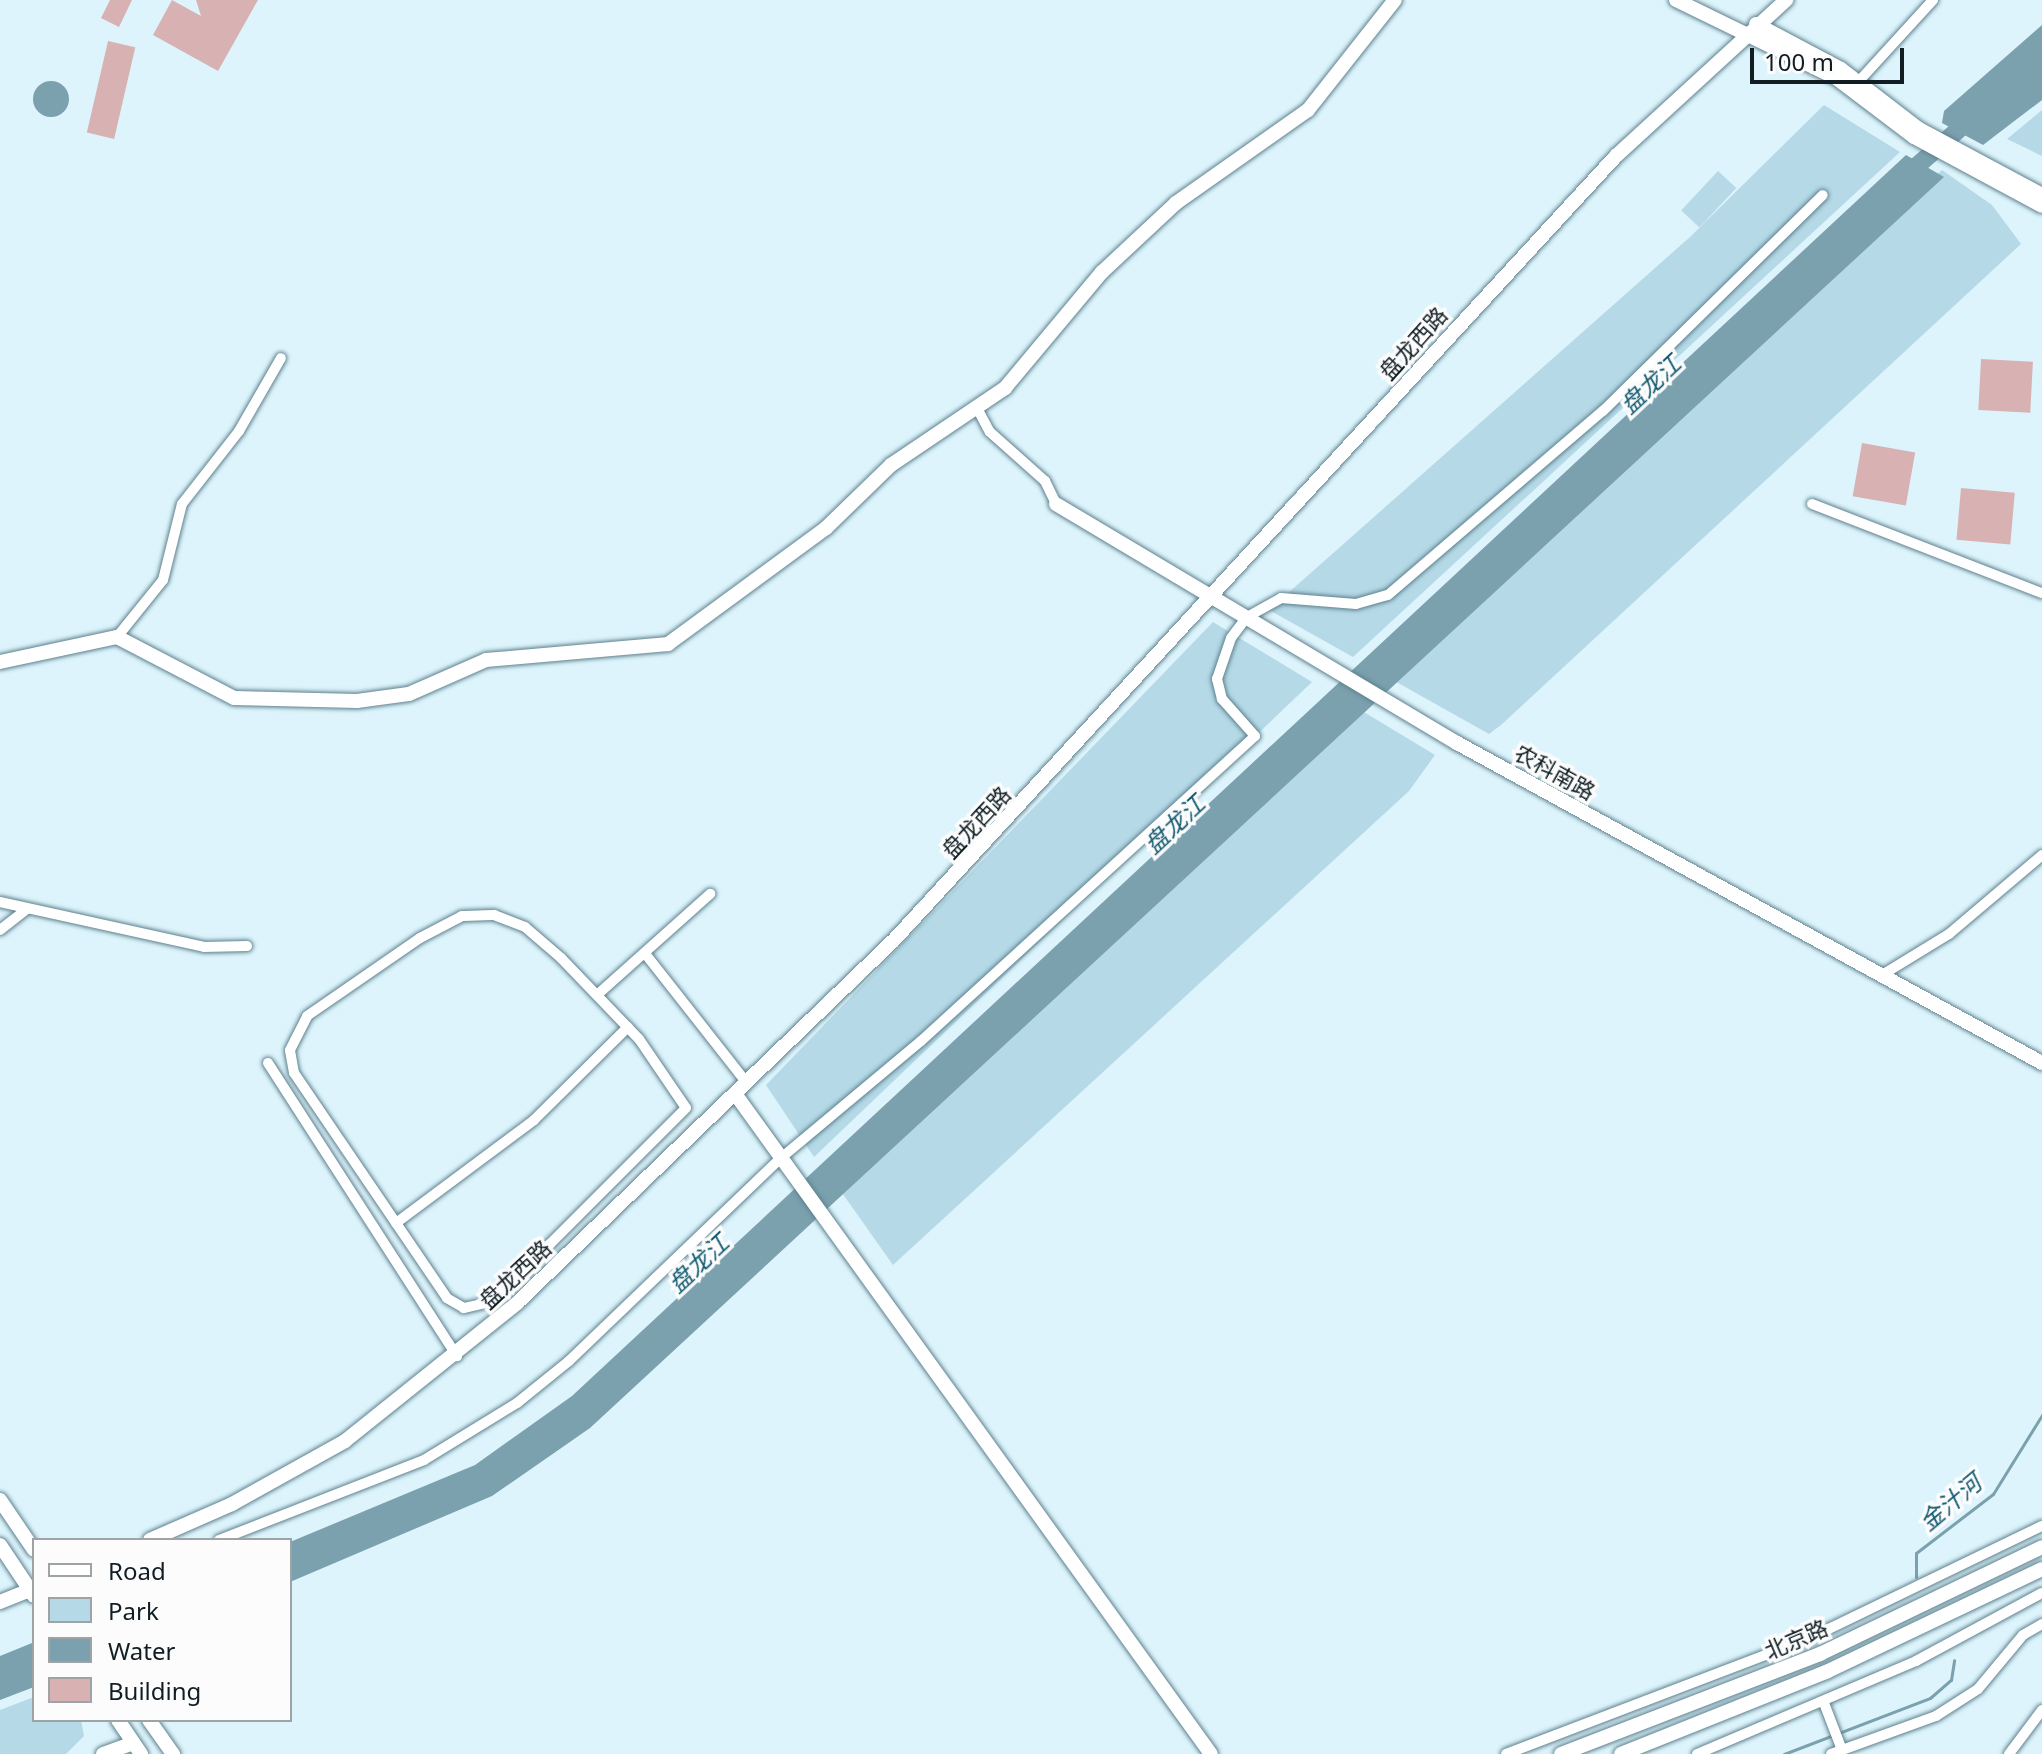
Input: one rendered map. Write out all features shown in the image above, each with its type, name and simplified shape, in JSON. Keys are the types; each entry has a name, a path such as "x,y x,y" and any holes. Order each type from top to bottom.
{"street":[{"path":"117,637 234,698 258,703 390,698 486,660 646,651 668,644 826,528 891,465 977,408 1021,373 1102,272 1176,203 1308,110 1395,0"},
{"path":"1676,0 1753,28 1845,83 1916,133 2042,206"},
{"path":"1701,0 1859,81 1916,133"},
{"name":"盘龙西路","path":"154,1538 289,1475 457,1356 736,1095 972,860 1616,156 1786,0"},
{"path":"1859,81 1933,0"},
{"path":"1981,171 2042,195"},
{"path":"224,1538 424,1460 517,1403 781,1158 921,1041 1255,736 1222,699 1217,679 1247,617 1281,598 1356,604 1388,595 1626,390 1823,195"},
{"path":"0,662 117,637 163,580 182,504 239,431 281,358"},
{"path":"977,408 990,432 1045,481 1056,504"},
{"name":"农科南路","path":"1056,504 1214,595 1402,711 2042,1063"},
{"path":"1812,504 2042,593"},
{"path":"1882,975 1949,934 2042,855"},
{"path":"597,995 647,956 710,894"},
{"path":"0,902 204,947 247,946"},
{"path":"0,930 27,909"},
{"path":"477,913 525,927 597,995 683,1093 685,1115 486,1303 473,1309 451,1303 294,1073 292,1038 307,1016 420,938 477,913"},
{"path":"647,956 747,1083"},
{"path":"396,1223 534,1120 628,1027"},
{"path":"268,1063 457,1356"},
{"path":"736,1095 1211,1754"},
{"path":"0,1500 32,1547"},
{"path":"1506,1754 1810,1638 2042,1526"},
{"path":"0,1545 32,1590"},
{"name":"北京路","path":"1561,1754 1820,1654 2042,1547"},
{"name":"北京路","path":"1621,1754 1826,1672 2042,1569"},
{"path":"0,1602 32,1591"},
{"path":"1697,1754 1824,1703 2042,1593"},
{"path":"1824,1703 1837,1748 1936,1716 1978,1689 2023,1635 2042,1624"},
{"path":"2009,1754 2042,1710"},
{"path":"103,1754 137,1748 119,1722"},
{"path":"150,1722 173,1754"}],"green space":[{"path":"1824,105 1900,152 1353,657 1269,610 1690,237"},
{"path":"2042,110 2042,156 2007,139"},
{"path":"1942,170 1992,205 2021,244 1501,725 1489,734 1391,679"},
{"path":"1718,171 1736,188 1699,228 1681,210"},
{"path":"1213,622 1312,682 814,1157 766,1085"},
{"path":"1359,709 1435,755 1409,791 893,1265 840,1190"},
{"path":"32,1698 32,1722 81,1722 84,1736 66,1754 0,1754 0,1710"}],"water":[{"path":"2042,25 2042,100 1983,145 1942,123 1944,111"},
{"path":"51,81 64,86 69,99 64,112 51,117 38,112 33,99 38,86"},
{"path":"1906,155 1944,177 590,1428 492,1496 292,1581 292,1541 475,1465 572,1396"},
{"path":"32,1643 32,1688 0,1700 0,1656"}],"building":[{"path":"110,0 132,0 119,27 101,18"},
{"path":"172,0 201,16 196,0 258,0 218,71 153,35"},
{"path":"108,41 135,47 114,139 87,133"},
{"path":"1981,359 2033,362 2030,413 1978,410"},
{"path":"1862,443 1915,452 1906,506 1853,496"},
{"path":"1961,488 2015,493 2010,545 1956,540"}],"waterway":[{"name":"盘龙江","path":"1903,178 1974,116"},
{"name":"金汁河","path":"1916,1577 1916,1553 1993,1494 2042,1415"},
{"name":"金汁河","path":"1784,1754 1930,1698 1951,1680 1954,1660"}]}
